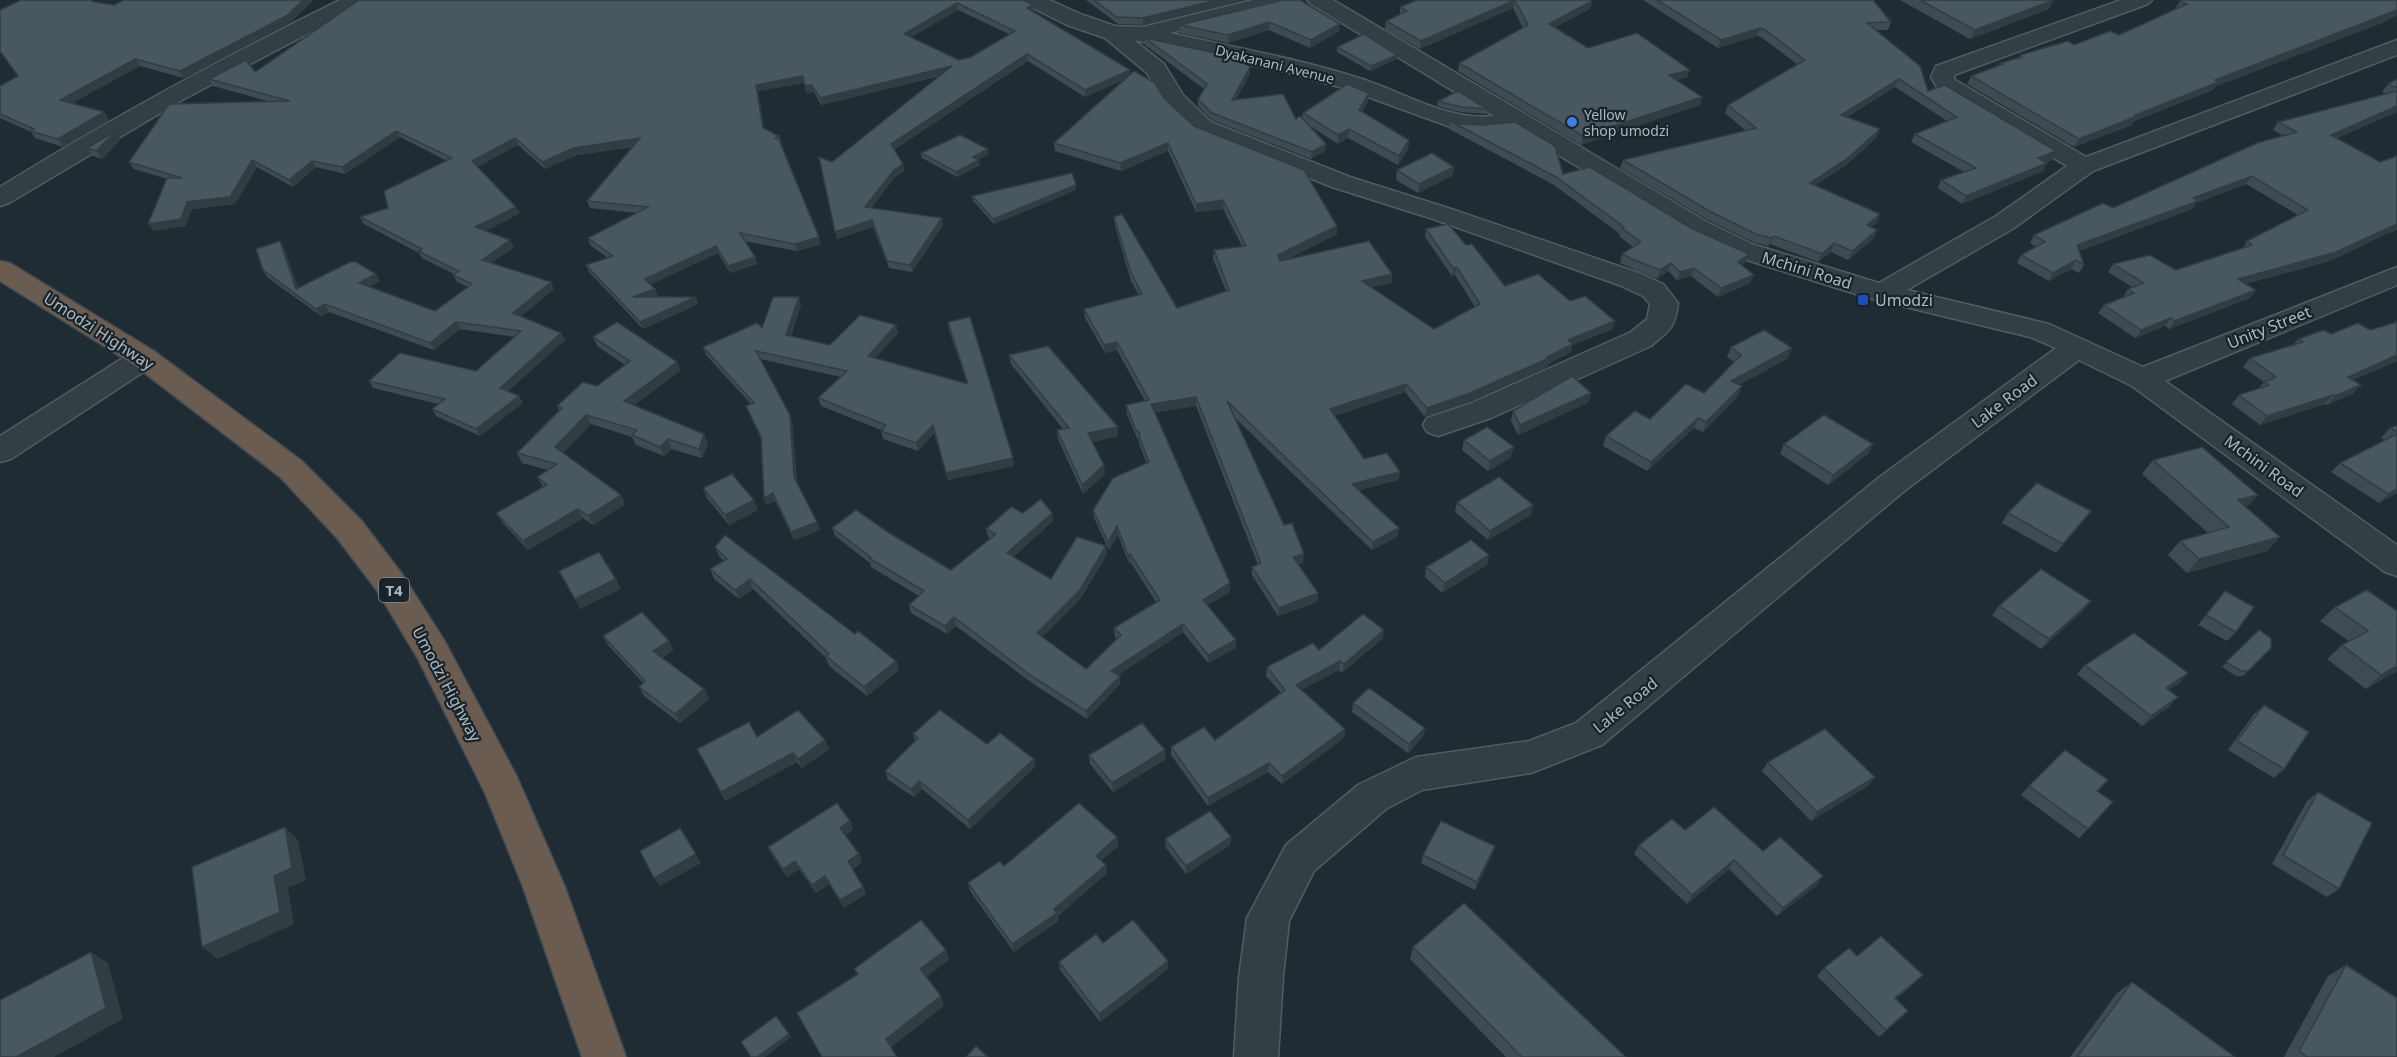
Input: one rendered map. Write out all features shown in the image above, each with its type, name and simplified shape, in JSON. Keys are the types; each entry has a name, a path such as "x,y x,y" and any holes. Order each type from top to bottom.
{"highway":[{"name":"Umodzi Highway","path":"0,269 144,358 291,470 349,529 390,583 431,650 503,789 544,887 604,1057"}],"street":[{"path":"0,198 153,105 275,39 357,0"},
{"name":"Dyakanani Avenue","path":"1032,0 1075,20 1113,33 1140,33 1298,68 1354,84 1459,123 1482,124 1518,120"},
{"path":"1140,33 1280,0"},
{"path":"2084,166 1946,84 1942,76 1944,71 2141,0"},
{"name":"Mchini Road","path":"1326,1 1698,228 1743,250 1882,292 2039,330 2142,379 2397,562"},
{"path":"1113,33 1156,69 1174,99 1203,127 1341,182 1442,214 1629,279 1653,290 1664,303 1661,323 1641,339 1480,411 1438,425"},
{"path":"1882,292 2005,222 2084,166 2397,47"},
{"name":"Unity Street","path":"2142,379 2397,275"},
{"name":"Lake Road","path":"1256,1057 1261,977 1268,918 1300,858 1372,797 1416,774 1531,757 1589,734 1892,484 2076,347"},
{"path":"0,451 144,358"}],"building":[{"path":"21,0 90,0 114,5 124,0 303,0 288,15 180,71 135,59 60,100 104,112 58,139 30,131 34,129 0,114 0,86 18,76 0,51 0,10"},
{"path":"359,0 1024,0 1033,5 1027,8 1130,70 1085,90 1027,54 891,144 903,164 894,170 865,207 942,218 910,265 887,261 872,220 835,232 819,157 832,162 952,66 820,98 812,85 805,86 803,76 756,85 763,128 779,136 775,138 779,140 819,237 795,244 740,233 755,257 728,266 716,246 645,279 655,289 633,297 696,297 640,322 586,265 613,256 588,238 648,207 587,201 640,138 574,148 542,162 515,138 472,161 516,207 475,227 510,240 482,260 551,282 513,313 561,333 500,388 519,396 476,429 432,409 445,399 369,381 400,353 476,371 521,331 456,322 430,343 325,304 316,309 263,270 256,249 280,241 296,289 350,262 356,262 376,274 359,283 435,311 472,284 453,275 459,271 418,251 422,249 360,217 388,208 384,191 452,158 396,131 342,167 312,161 289,180 252,160 230,197 187,202 181,219 148,224 167,178 182,178 129,162 169,104 290,101 209,79 246,60 255,72","holes":["957,3 1015,31 971,57 959,60 904,34"]},
{"path":"1094,0 1217,0 1143,18 1117,17"},
{"path":"1283,0 1300,0 1340,24 1311,40 1269,22 1228,35 1180,25"},
{"path":"1417,0 1515,0 1421,41 1386,21 1407,11 1400,7"},
{"path":"1515,0 1592,1 1549,24 1588,48 1637,33 1690,70 1669,75 1702,97 1583,136 1459,63 1528,25"},
{"path":"1657,0 1873,0 1891,22 1867,23 1920,66 1928,91 1945,85 2056,151 2038,158 2047,163 1966,196 1941,180 1976,168 1915,134 1957,117 1899,79 1841,115 1880,129 1849,157 1810,183 1880,214 1867,225 1877,230 1852,251 1834,243 1822,254 1774,236 1771,238 1756,234 1711,212 1623,160 1756,128 1728,105 1805,60 1764,29 1760,28 1721,40"},
{"path":"1920,0 2053,0 1975,30"},
{"path":"2397,0 2397,10 2215,80 2219,82 2079,139 1971,76 2003,64 2000,63 2022,57 2020,55 2068,41 2074,45 2110,31 2119,35 2187,4 2180,1"},
{"path":"1364,34 1397,55 1371,66 1337,47"},
{"path":"1145,38 1244,59 1250,67 1232,100 1283,94 1296,119 1300,116 1326,144 1312,152 1212,113 1198,99 1207,84"},
{"path":"1134,71 1155,83 1164,98 1194,126 1304,170 1337,226 1278,255 1280,261 1369,241 1392,274 1362,281 1434,329 1480,304 1457,267 1453,268 1426,229 1448,224 1466,245 1472,244 1505,286 1538,274 1570,301 1585,296 1615,321 1568,340 1573,344 1547,357 1549,358 1470,393 1427,408 1406,384 1330,409 1364,459 1387,453 1400,472 1352,484 1399,528 1373,542 1227,401 1284,525 1292,523 1304,554 1293,557 1318,593 1279,608 1252,567 1261,563 1196,397 1151,404 1230,583 1203,600 1236,640 1208,655 1183,624 1111,671 1120,676 1086,711 1030,675 954,617 945,626 909,605 924,591 869,558 871,557 832,528 856,510 951,570 996,534 986,529 1011,507 1023,513 1041,499 1052,513 1007,553 1051,579 1077,537 1106,546 1080,590 1037,633 1086,669 1121,635 1114,628 1160,600 1130,554 1128,555 1117,526 1108,542 1093,510 1113,478 1149,462 1139,436 1140,433 1136,430 1126,405 1149,400 1117,342 1104,345 1084,309 1142,294 1131,273 1114,217 1122,214 1177,308 1229,290 1214,250 1246,246 1223,200 1196,204 1168,143 1120,163 1054,143"},
{"path":"2397,79 2397,88 2388,84"},
{"path":"1347,84 1369,93 1359,110 1409,140 1399,156 1349,129 1338,135 1303,113"},
{"path":"1458,91 1487,109 1461,107 1438,101"},
{"path":"2397,91 2397,106 2331,135 2380,162 2397,156 2397,224 2336,252 2238,279 2256,290 2174,321 2171,318 2141,330 2104,305 2134,293 2128,289 2144,283 2113,264 2150,255 2175,270 2179,269 2252,245 2247,241 2308,210 2252,176 2193,198 2198,201 2077,245 2084,265 2076,260 2053,273 2021,255 2045,242 2034,235 2103,203 2113,208 2257,143 2297,132 2278,122"},
{"path":"1450,121 1483,125 1515,122 1555,146 1563,174 1590,167 1691,228 1749,254 1738,262 1754,275 1721,288 1694,268 1680,272 1671,263 1660,270 1622,254 1641,242 1622,228 1624,227 1556,177"},
{"path":"116,131 96,151 87,148"},
{"path":"960,135 988,149 973,157 979,160 956,172 921,153"},
{"path":"1432,153 1454,167 1419,184 1397,170"},
{"path":"1072,173 1076,185 993,219 972,196"},
{"path":"773,297 799,297 786,335 830,345 860,315 896,325 868,356 968,384 948,322 970,317 1013,458 946,473 933,425 916,443 881,431 886,425 818,398 847,371 756,351 790,415 794,477 817,522 791,532 773,493 764,498 761,437 746,406 754,403 703,347 757,323 762,328"},
{"path":"617,322 677,362 624,401 704,434 699,449 668,439 660,447 632,435 637,430 586,415 555,447 621,495 588,516 578,509 523,541 496,513 547,485 537,477 557,464 517,453 562,408 557,406 583,382 597,386 630,361 593,337"},
{"path":"2397,322 2397,355 2348,377 2361,385 2335,396 2267,416 2239,395 2269,385 2264,382 2276,377 2250,358 2303,342 2298,339 2324,330 2331,334 2358,323 2370,330"},
{"path":"1764,330 1792,348 1731,381 1742,386 1706,422 1698,418 1651,462 1606,436 1635,411 1650,419 1686,384 1704,393 1741,355 1731,347"},
{"path":"1048,346 1118,427 1088,433 1104,465 1082,485 1057,430 1069,428 1009,355"},
{"path":"1572,376 1591,393 1520,425 1513,411"},
{"path":"1824,415 1873,444 1833,475 1784,444"},
{"path":"2397,425 2397,432 2390,428"},
{"path":"1487,427 1514,447 1490,461 1464,440"},
{"path":"2397,434 2397,489 2388,494 2340,463"},
{"path":"2202,447 2258,495 2238,500 2280,537 2199,559 2180,541 2229,527 2153,460"},
{"path":"732,474 754,500 725,515 703,488"},
{"path":"1499,477 1533,505 1490,531 1457,502"},
{"path":"2037,483 2091,511 2063,544 2008,513"},
{"path":"725,535 855,634 858,631 896,661 864,687 826,656 829,654 750,579 735,590 710,569 727,559 715,547"},
{"path":"1471,540 1489,555 1445,583 1426,567"},
{"path":"599,552 616,579 575,599 559,571"},
{"path":"2041,569 2091,601 2049,639 1999,606"},
{"path":"2367,590 2397,611 2397,666 2381,675 2342,645 2368,631 2335,607"},
{"path":"2225,591 2254,607 2236,632 2206,615"},
{"path":"642,612 669,641 653,651 704,689 675,714 639,687 645,681 603,636"},
{"path":"1363,614 1384,630 1344,664 1340,661 1296,685 1345,729 1282,776 1269,763 1208,798 1171,747 1204,727 1215,740 1285,690 1267,667 1313,643 1319,650"},
{"path":"2259,630 2271,638 2271,648 2248,671 2241,671 2226,662"},
{"path":"2134,633 2188,673 2166,688 2178,697 2151,716 2085,665"},
{"path":"1369,688 1425,728 1409,744 1353,703"},
{"path":"2264,705 2309,732 2284,769 2237,741"},
{"path":"798,710 825,740 798,759 793,753 721,792 697,749 749,722 757,737"},
{"path":"940,710 987,744 1000,733 1034,759 968,820 919,781 911,789 885,771 918,738 913,734"},
{"path":"1142,723 1165,750 1112,783 1089,755"},
{"path":"1825,729 1875,777 1817,812 1768,762"},
{"path":"2065,750 2108,780 2097,791 2113,802 2088,829 2029,786"},
{"path":"2318,792 2372,823 2339,889 2283,855"},
{"path":"837,803 850,821 840,828 859,854 848,861 863,887 840,900 825,876 812,885 795,861 783,869 768,847"},
{"path":"1079,803 1117,837 1096,856 1106,865 1054,909 1057,913 1012,944 968,883 1000,861 1004,866"},
{"path":"1714,807 1763,851 1780,837 1823,876 1783,908 1734,860 1692,895 1639,845 1672,819 1685,830"},
{"path":"1210,811 1231,837 1186,866 1165,839"},
{"path":"1441,821 1495,846 1477,882 1423,855"},
{"path":"285,827 292,868 274,876 280,912 202,947 192,867"},
{"path":"680,828 696,854 654,878 640,851"},
{"path":"1464,903 1626,1057 1522,1057 1413,947"},
{"path":"921,920 946,950 920,969 941,996 886,1039 897,1057 822,1057 797,1013 858,974 854,969"},
{"path":"1133,920 1168,961 1099,1014 1059,962 1096,934 1103,943"},
{"path":"1881,936 1923,975 1895,998 1908,1011 1886,1030 1824,968 1849,948 1857,956"},
{"path":"91,952 106,1008 16,1057 0,1057 0,1000"},
{"path":"2346,965 2397,998 2397,1057 2307,1057 2299,1051"},
{"path":"2132,982 2235,1057 2077,1057"},
{"path":"776,1016 789,1034 757,1057 751,1057 741,1042"},
{"path":"976,1046 988,1057 966,1057"}],"place":[{"name":"Yellow shop umodzi","path":"1572,122"},
{"name":"Umodzi","path":"1863,300"}]}
